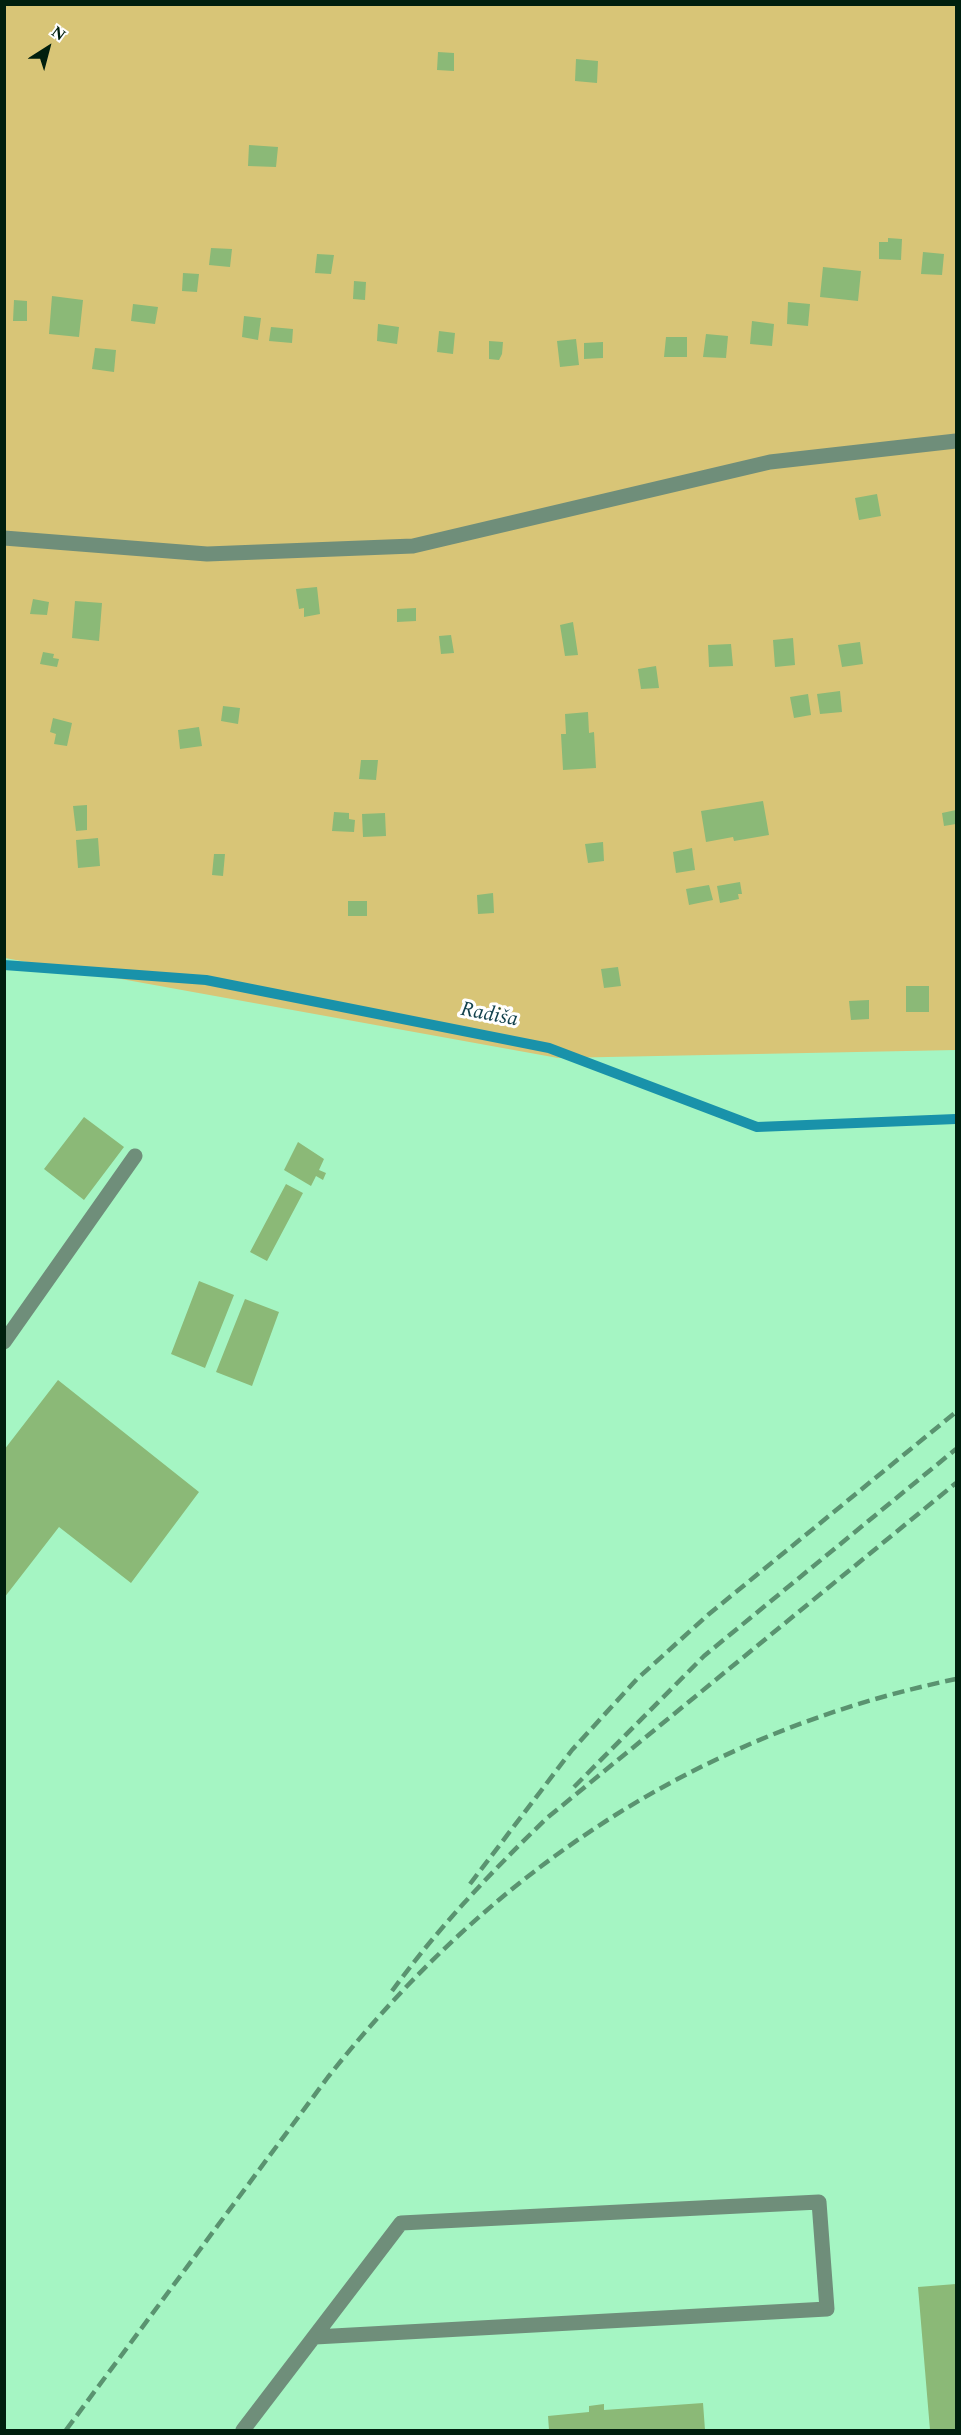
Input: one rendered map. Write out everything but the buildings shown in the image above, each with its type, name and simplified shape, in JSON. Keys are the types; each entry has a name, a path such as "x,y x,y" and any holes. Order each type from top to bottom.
{"street":[{"path":"4,538 207,554 413,546 770,462 957,441"},
{"path":"4,1342 135,1156"},
{"path":"243,2430 401,2223 819,2202 827,2309 315,2337"}],"shaded area":[{"path":"4,5 956,5 956,1050 558,1058 5,958"}],"waterway":[{"name":"Radiša","path":"4,965 206,980 549,1048 757,1127 956,1119"}],"railway":[{"path":"470,1884 572,1750 637,1679 709,1614 956,1412"},
{"path":"574,1787 704,1656 956,1449"},
{"path":"392,1991 466,1901 547,1818 956,1483"},
{"path":"66,2430 328,2077 391,2003 458,1936 530,1875 606,1821 686,1774 772,1735 861,1703 956,1679"}]}
